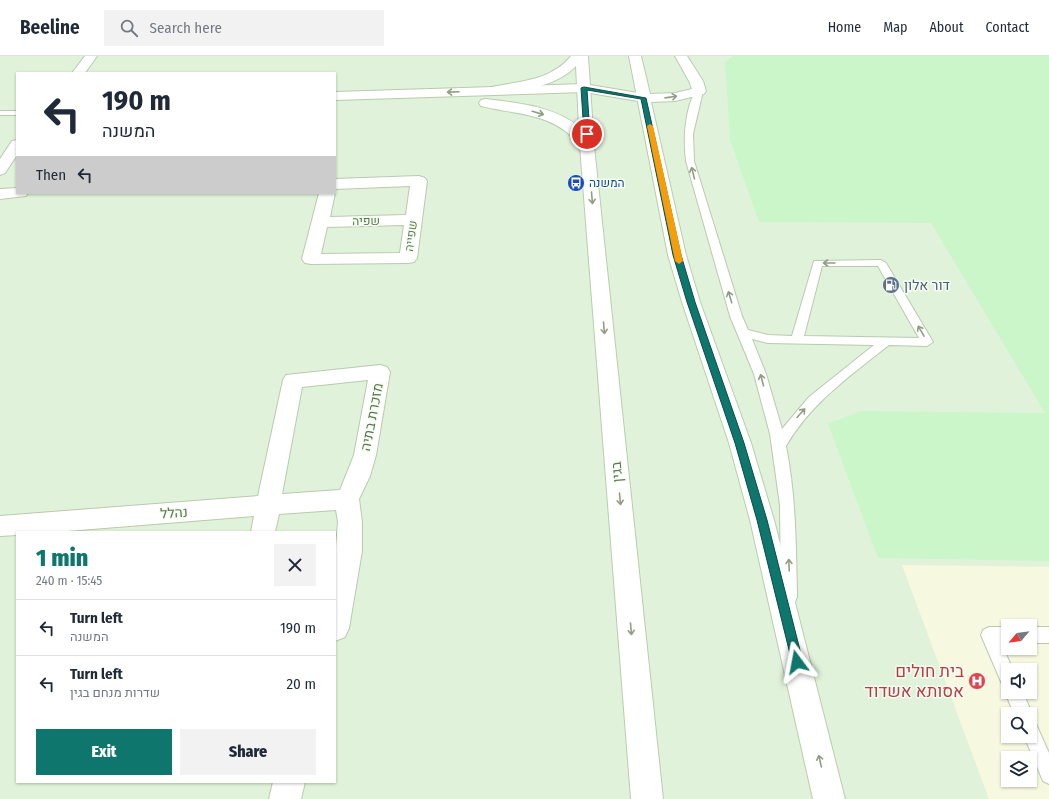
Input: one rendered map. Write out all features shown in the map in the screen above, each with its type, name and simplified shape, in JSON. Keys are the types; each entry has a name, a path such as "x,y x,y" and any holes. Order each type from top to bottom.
{"main road":[{"path":"79,72 91,56"},
{"path":"336,96 489,97 550,78 570,65 578,56"},
{"name":"בגין","path":"582,56 588,146 647,799"},
{"path":"635,56 677,255 691,302 740,443 790,632 829,799"},
{"path":"336,107 489,97 584,94 644,98 675,97 698,91 696,81 681,56"},
{"path":"489,97 558,120 575,129 588,146"},
{"path":"0,170 16,146"},
{"path":"0,183 16,169"},
{"name":"שפייה","path":"327,194 311,259 408,258 419,182 336,184"},
{"path":"0,194 16,193"},
{"name":"שפיה","path":"319,222 414,220"},
{"name":"מזכרת בתיה","path":"262,531 293,380 380,372 365,455 358,476 347,499"},
{"path":"336,622 349,551 350,522 347,499"},
{"name":"נהלל","path":"0,526 347,499"},
{"path":"285,799 289,783"}],"lane":[{"path":"698,91 689,128 688,139 690,161 736,316 745,333 760,374 779,445 784,476 787,513 790,632"},
{"path":"0,113 16,113"},
{"path":"745,333 768,339 797,340 927,342 881,263 818,263 797,340"},
{"path":"779,445 796,419 816,397 887,341"},
{"path":"1001,635 990,635 1002,663"},
{"path":"1037,635 1049,635"},
{"path":"1036,743 1049,774"}],"shaded area":[{"path":"0,56 730,56 742,88 971,208 1049,321 1049,799 0,799"},
{"name":"בית חולים אסותא אשדוד","path":"902,565 1049,567 1049,799 989,799"}],"sand":[{"path":"732,56 1049,56 1049,561 878,558 828,424 860,411 1045,413 931,223 759,222 730,140 725,62"}],"slow traffic":[{"path":"650,126 679,261"}],"place":[{"name":"המשנה","path":"576,183"},
{"name":"דור אלון","path":"891,285"},
{"name":"בית חולים אסותא אשדוד","path":"977,681"}],"route":[{"path":"587,134 584,88 623,93 644,98 677,255 691,302 740,443 762,520 797,662"}]}
